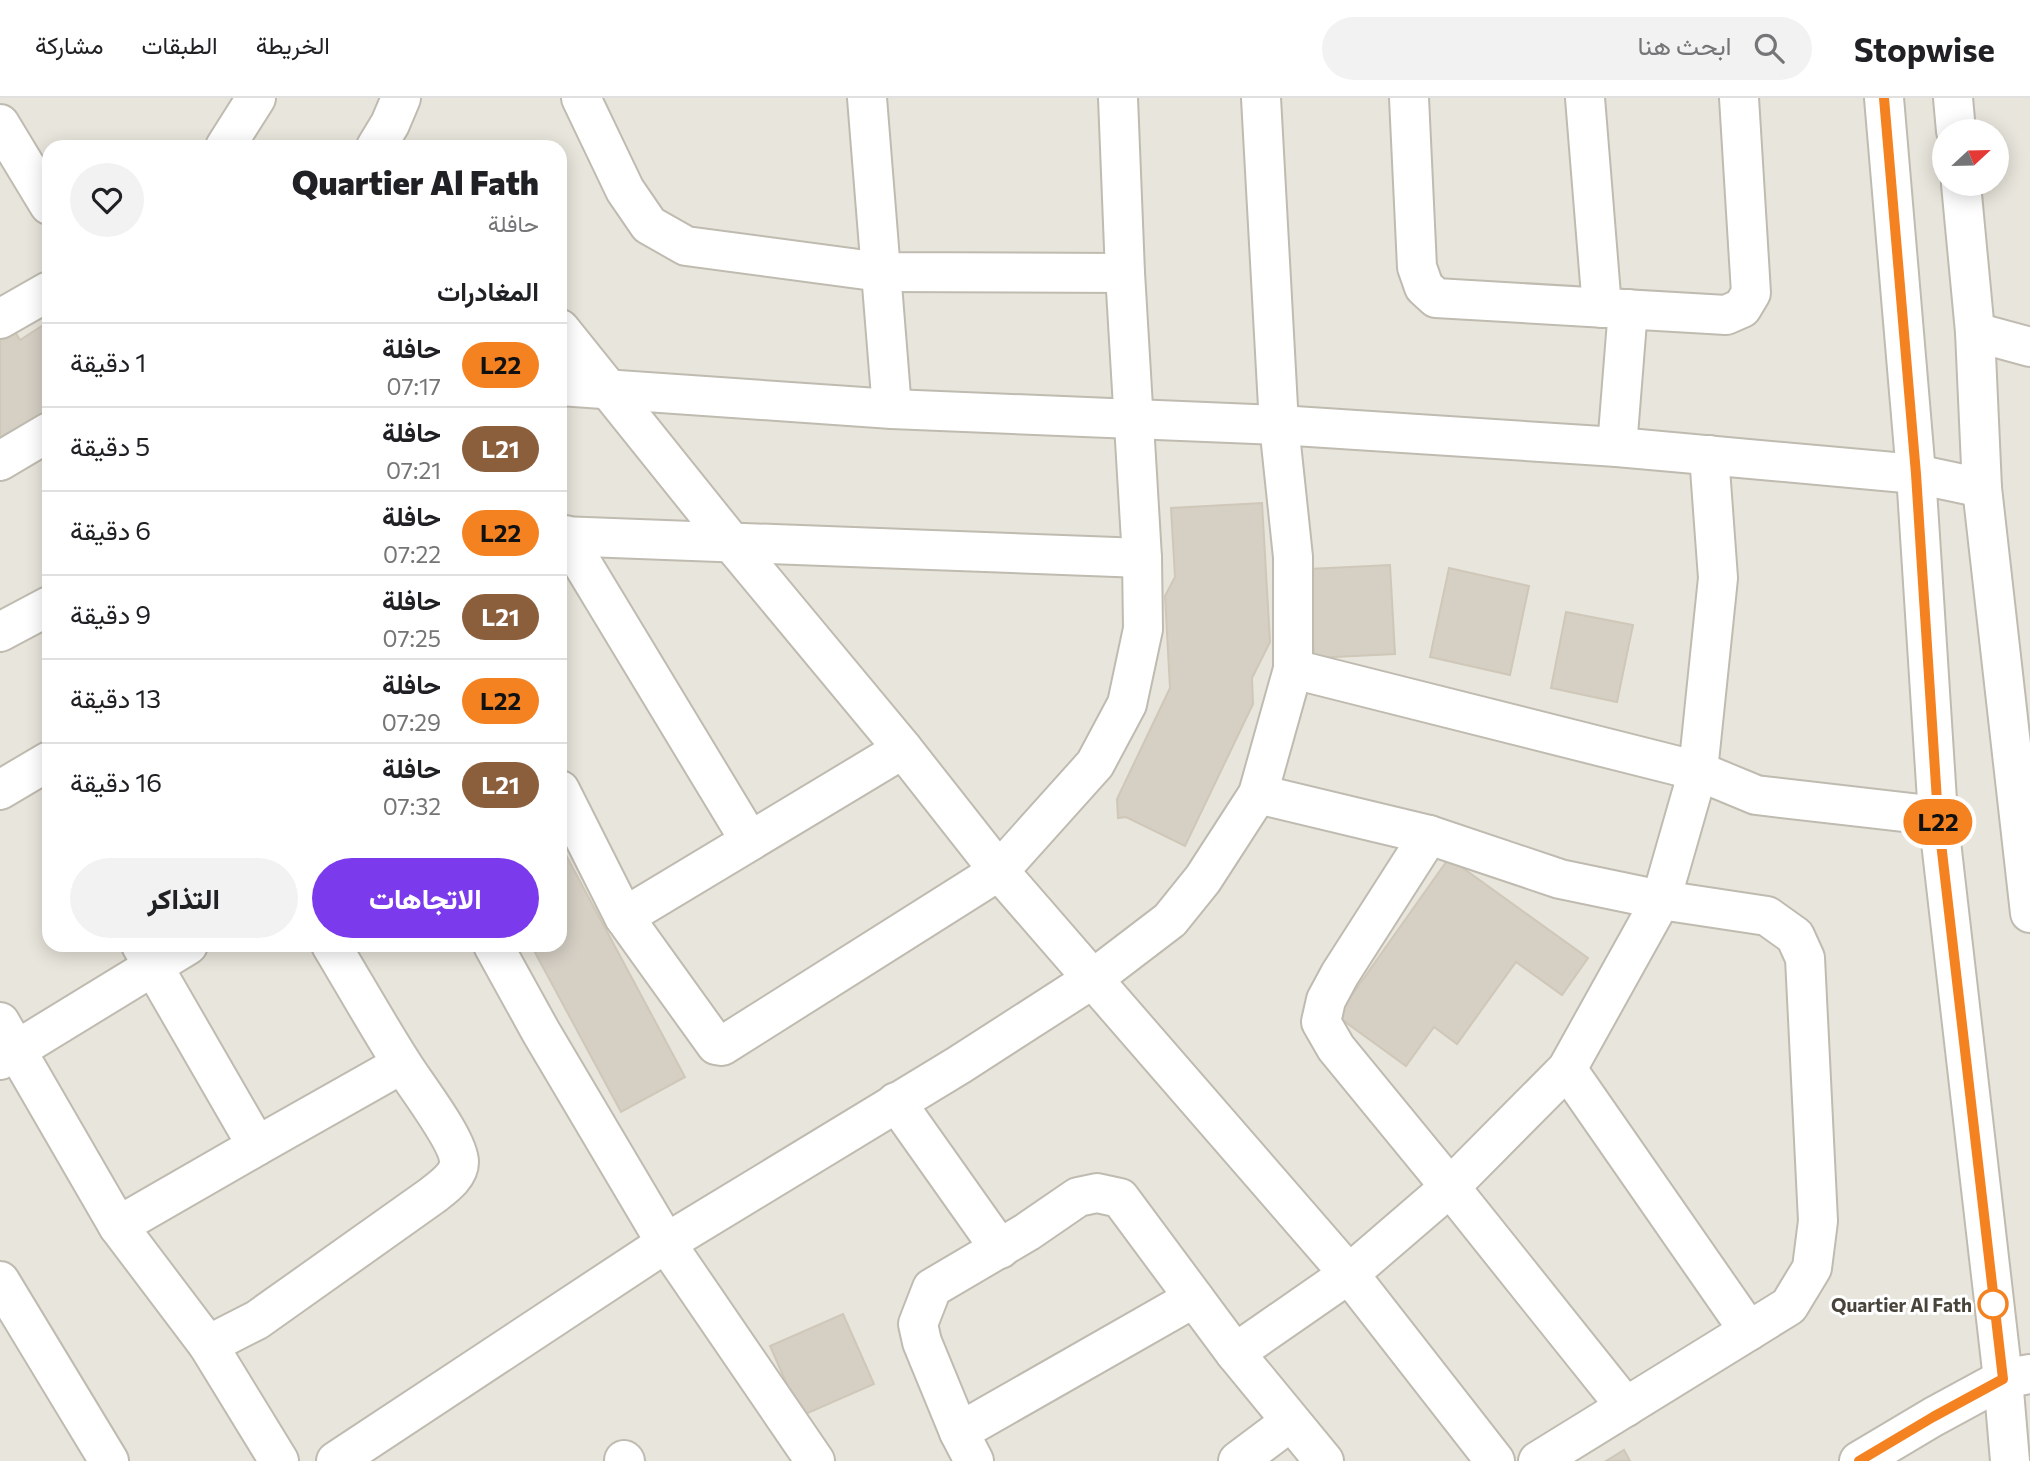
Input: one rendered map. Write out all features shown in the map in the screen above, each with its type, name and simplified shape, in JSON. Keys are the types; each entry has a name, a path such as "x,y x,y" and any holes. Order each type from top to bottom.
{"street":[{"path":"229,140 256,98"},
{"path":"581,98 625,190 649,225 686,246 881,272 1125,273"},
{"path":"867,98 892,410"},
{"path":"567,804 624,916 716,1045 722,1046 999,871 1095,764 1127,704 1143,629 1142,558 1125,273 1118,98"},
{"path":"335,1461 666,1243 1094,978 1170,920 1203,879 1258,794 1293,669 1293,557 1279,425 1261,98"},
{"path":"1409,98 1417,267 1424,287 1436,298 1726,315 1742,308 1751,293 1739,98"},
{"path":"1585,98 1615,309 1617,447"},
{"path":"1884,98 1916,474 1938,817 2016,1376 2010,1461"},
{"path":"1953,98 1955,119"},
{"path":"0,124 42,193"},
{"path":"1962,196 1975,332 1982,488 2026,838 2030,913"},
{"path":"0,319 42,295"},
{"path":"1975,332 2030,347"},
{"path":"567,337 731,542 903,749 999,871 1349,1274 1495,1461"},
{"path":"567,386 892,410 1279,425 1617,447 1916,474 1982,488"},
{"path":"0,461 42,436"},
{"path":"1235,1353 1349,1274 1450,1187 1567,1069 1661,900 1699,771 1718,578 1709,455"},
{"path":"567,536 1142,558"},
{"path":"567,543 750,841"},
{"path":"0,632 42,610"},
{"path":"1293,669 1699,771 1756,795 1938,817"},
{"path":"624,916 903,749"},
{"path":"0,790 42,769"},
{"path":"1258,794 1429,835 1560,879 1661,900 1767,916 1795,936 1805,958 1818,1221 1812,1268 1789,1306 1538,1461"},
{"path":"1429,835 1340,974 1326,1000 1321,1022 1336,1048 1626,1407"},
{"path":"208,1345 257,1320 433,1195 459,1168 457,1149 335,952"},
{"path":"497,952 666,1243 815,1461"},
{"path":"257,1146 147,956 6,1044 118,1226 208,1345 279,1461"},
{"path":"118,1226 402,1064"},
{"path":"1567,1069 1749,1331"},
{"path":"896,1102 1000,1249"},
{"path":"1194,1298 967,1446 922,1342 918,1324 932,1288 1000,1249 1078,1197 1097,1193 1120,1198 1235,1353 1324,1461"},
{"path":"0,1281 109,1461"},
{"path":"1858,1461 1933,1417 2016,1376"},
{"path":"1238,1461 1290,1422"}],"shaded area":[{"path":"0,98 2030,98 2030,1461 0,1461"}],"building":[{"path":"8,320 20,340 42,326 42,431 0,441 0,325"},
{"path":"1262,503 1270,642 1252,678 1253,704 1185,846 1126,817 1118,818 1117,799 1170,688 1165,596 1175,577 1171,508"},
{"path":"1390,565 1395,654 1314,658 1309,569"},
{"path":"1449,568 1529,586 1510,675 1430,657"},
{"path":"1566,612 1633,625 1617,702 1551,688"},
{"path":"567,857 685,1077 621,1112 535,952 567,952"},
{"path":"1449,858 1588,958 1562,995 1516,962 1457,1044 1434,1027 1406,1066 1337,1016"},
{"path":"843,1314 874,1384 801,1416 770,1346"},
{"path":"1624,1450 1630,1461 1606,1461"}],"bus line":[{"name":"L22","path":"1859,1461 2003,1379 1938,817 1916,474 1884,98"}],"place":[{"name":"Quartier Al Fath","path":"1993,1304"}]}
